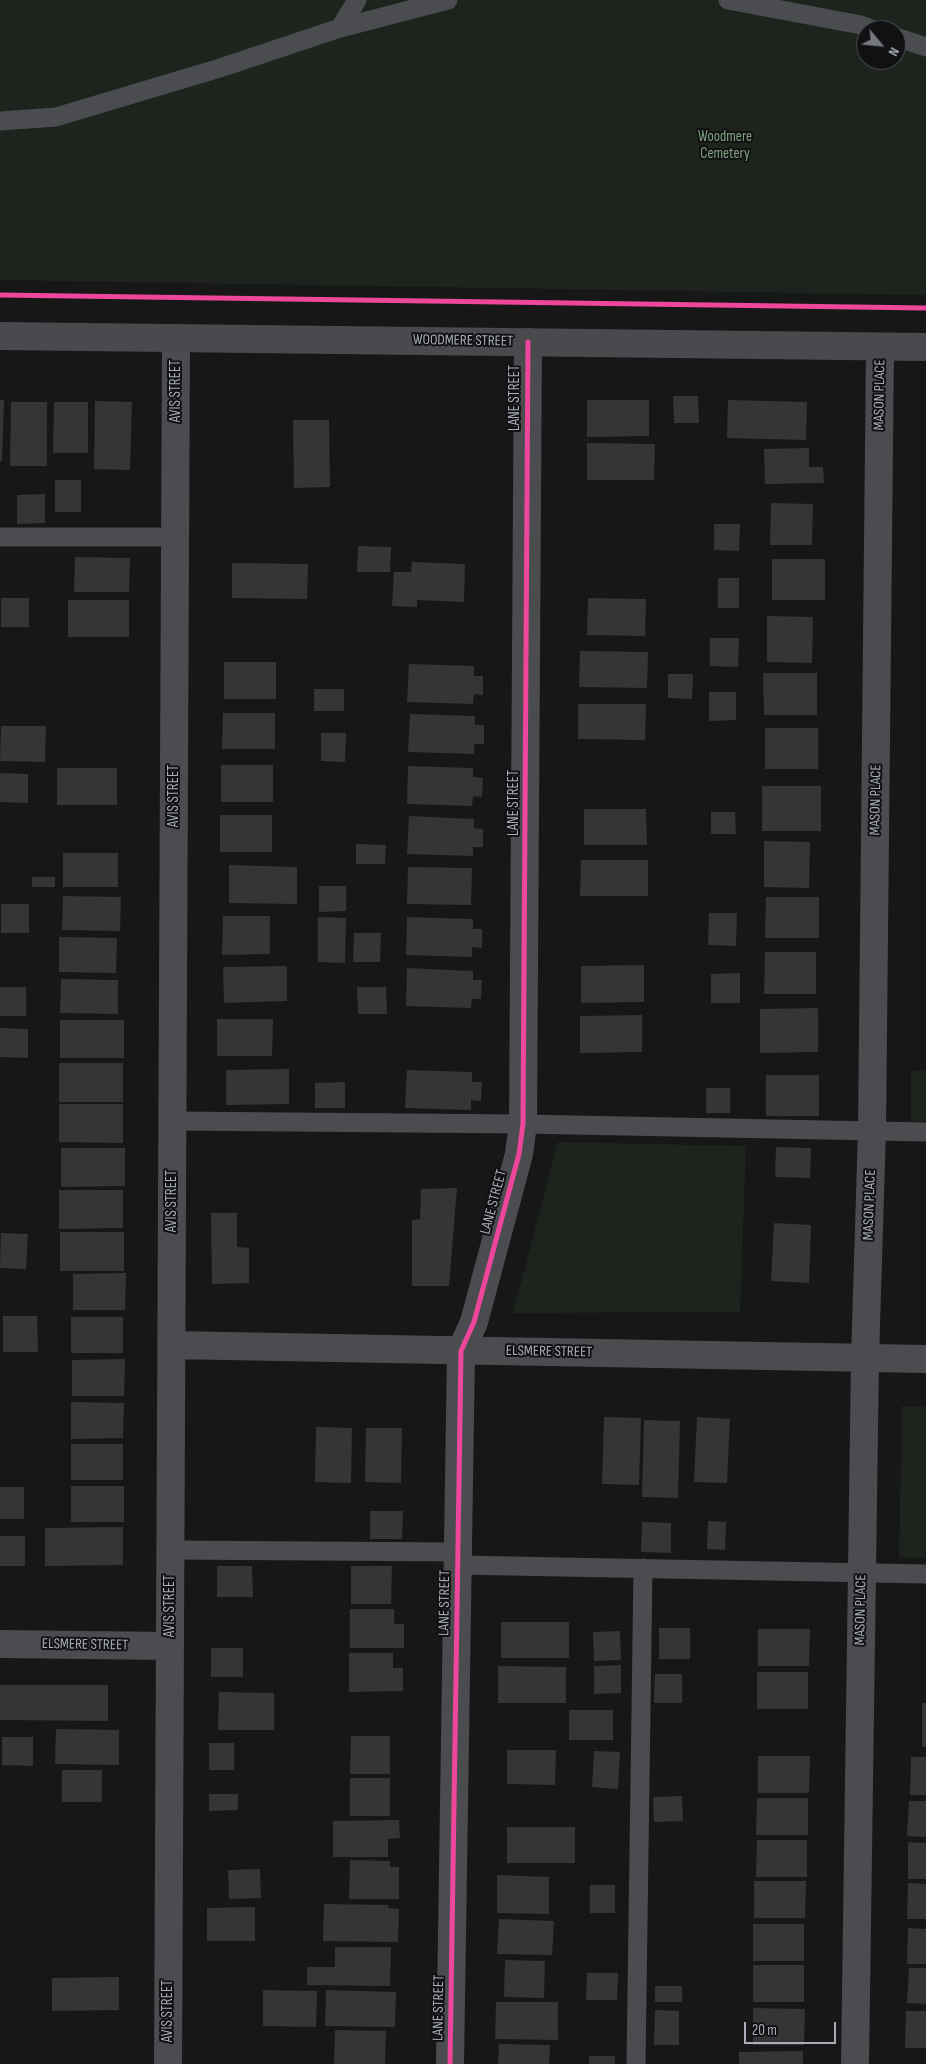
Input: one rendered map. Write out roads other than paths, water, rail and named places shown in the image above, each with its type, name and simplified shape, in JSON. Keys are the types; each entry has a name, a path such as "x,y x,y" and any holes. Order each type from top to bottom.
{"street":[{"name":"WOODMERE STREET","path":"0,336 926,347"},
{"name":"AVIS STREET","path":"168,2064 176,338"},
{"name":"LANE STREET","path":"450,2064 461,1351 474,1322 519,1154 523,1124 528,342"},
{"name":"MASON PLACE","path":"854,2064 865,1358 872,1130 880,347"},
{"name":"ELSMERE STREET","path":"172,1345 926,1359"},
{"name":"ELSMERE STREET","path":"0,1644 170,1646"}],"lane":[{"path":"340,28 357,0"},
{"path":"0,121 56,117 220,68 412,4 448,0"},
{"path":"728,0 856,24"},
{"path":"906,41 926,48"},
{"path":"0,537 175,537"},
{"path":"172,1121 523,1124 926,1132"},
{"path":"171,1550 458,1559 643,1568 926,1574"},
{"path":"636,2064 643,1568"}],"park label":[{"name":"Woodmere Cemetery","path":"725,146"}]}
